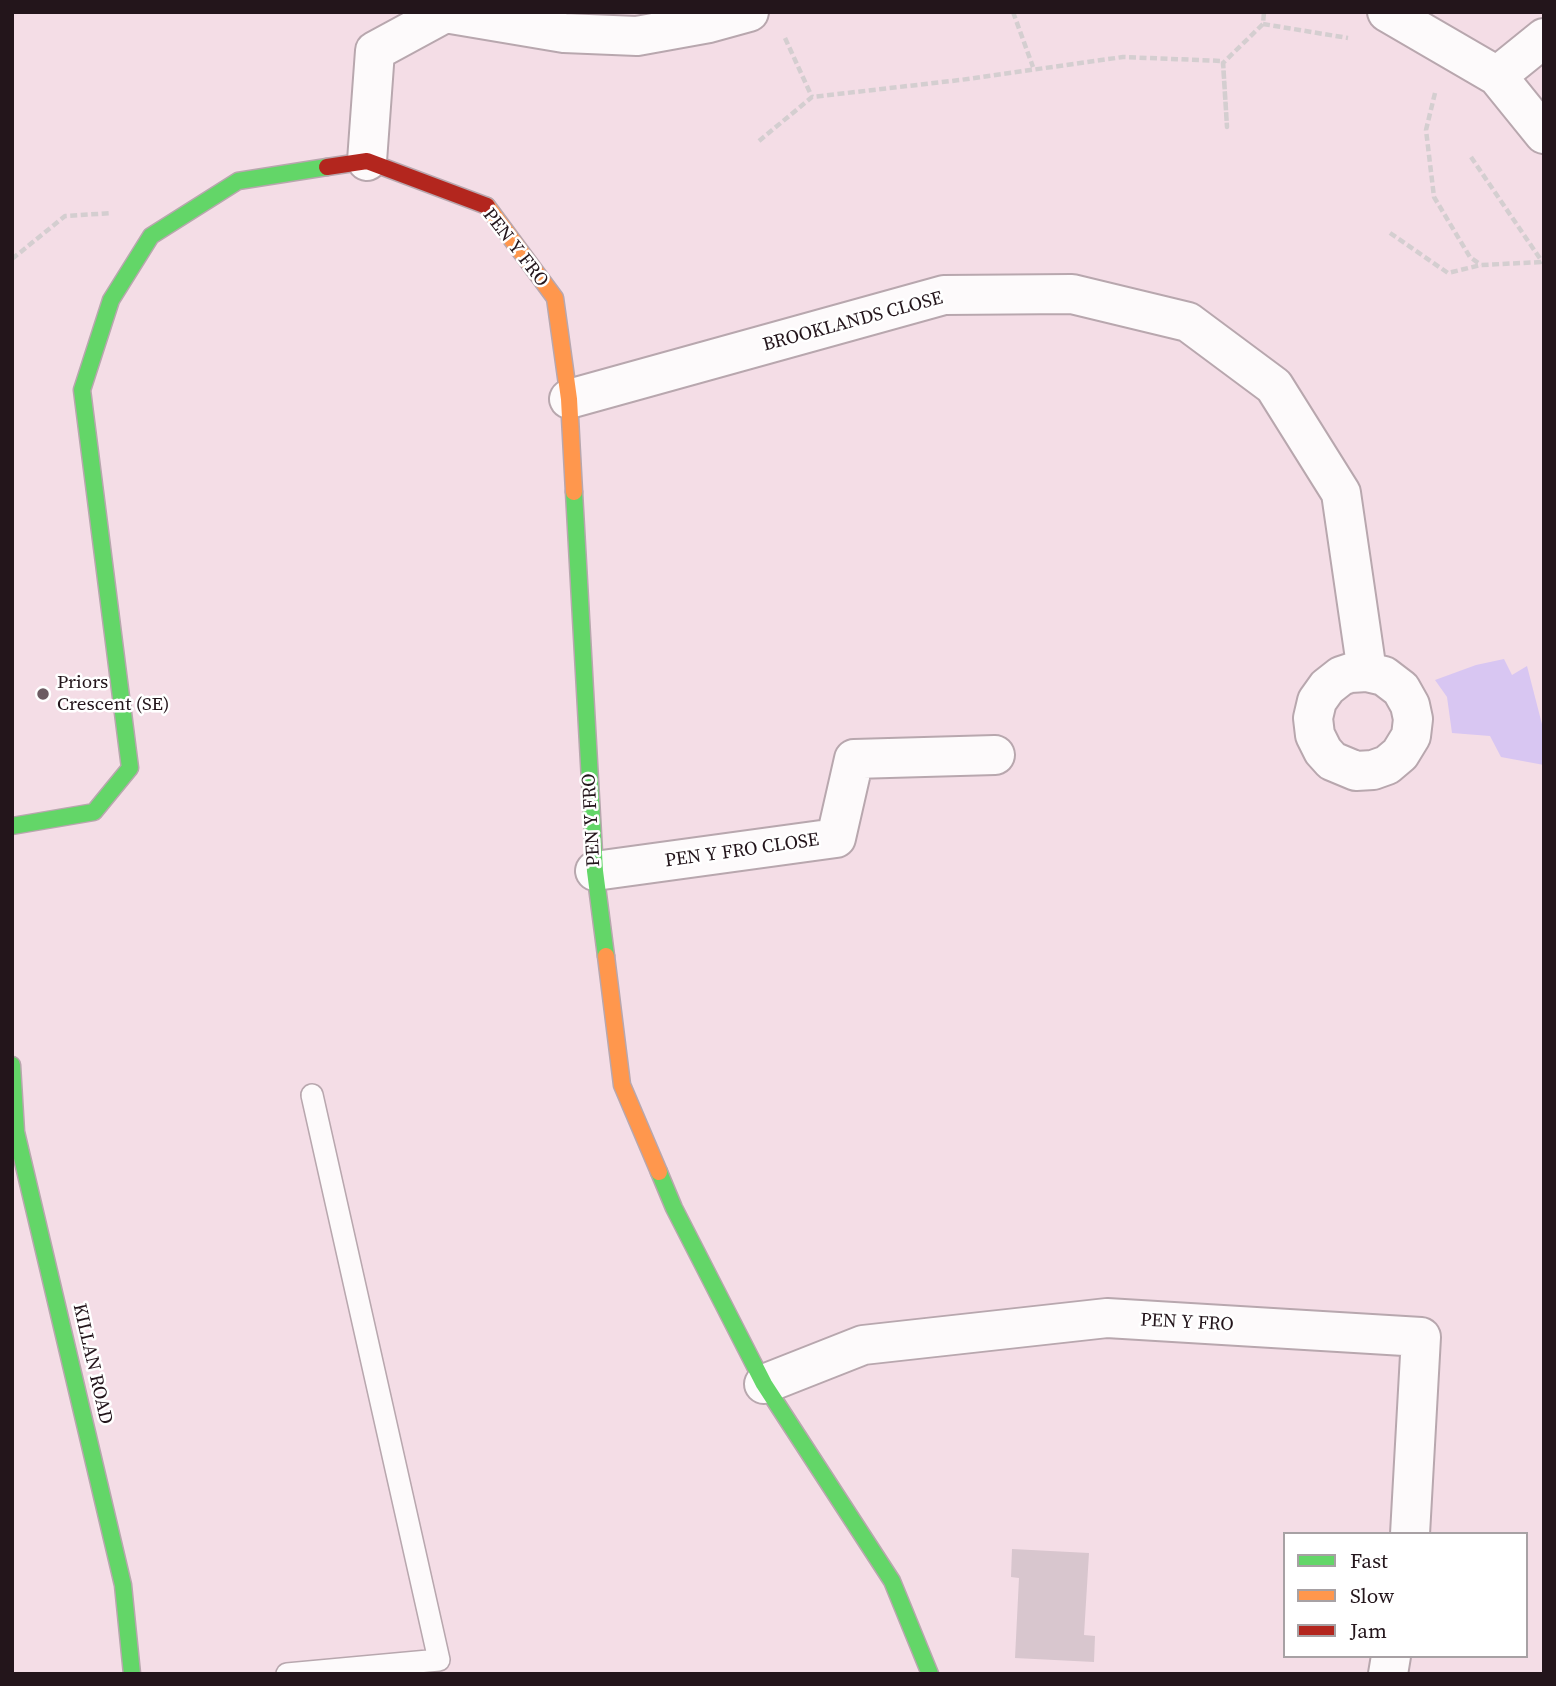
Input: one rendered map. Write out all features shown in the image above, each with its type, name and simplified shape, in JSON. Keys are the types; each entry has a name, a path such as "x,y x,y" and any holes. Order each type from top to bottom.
{"street":[{"path":"367,161 375,51 445,13 564,33 637,36 709,23 749,12"},
{"path":"1387,12 1497,76 1544,134"},
{"path":"1497,76 1544,38"},
{"name":"PEN Y FRO","path":"12,826 94,812 130,768 82,390 111,300 151,236 238,181 367,161 488,207 555,298 569,399 595,871 622,1085 674,1208 764,1384 892,1581 930,1674"},
{"name":"BROOKLANDS CLOSE","path":"569,399 944,295 1072,293 1188,322 1274,386 1341,493 1367,671"},
{"name":"PEN Y FRO CLOSE","path":"595,871 836,838 854,759 995,755"},
{"name":"KILLAN ROAD","path":"12,1065 16,1132 123,1585 132,1674"},
{"name":"PEN Y FRO","path":"764,1384 863,1345 1107,1318 1421,1337 1410,1532"}],"lane":[{"path":"287,1674 439,1660 312,1095"}],"path":[{"path":"1013,12 1033,68"},
{"path":"759,141 812,97 1123,57 1223,61 1227,127 1223,63 1263,24 1264,12"},
{"path":"1263,24 1349,38"},
{"path":"784,36 812,97"},
{"path":"1438,84 1426,130 1434,197 1470,257 1481,265"},
{"path":"1471,157 1543,262"},
{"path":"12,259 65,216 115,213 151,236"},
{"path":"1390,233 1448,273 1481,265 1543,262"}],"shaded area":[{"path":"1504,659 1512,675 1527,666 1544,732 1544,765 1501,757 1490,736 1452,733 1447,697 1435,680 1476,665"}],"building":[{"path":"1012,1549 1089,1553 1084,1635 1095,1636 1094,1662 1015,1658 1019,1578 1011,1577"}],"traffic: fast":[{"path":"12,826 94,812 130,768 82,390 111,300 151,236 238,181 327,167"},
{"path":"574,492 595,871 606,956"},
{"path":"12,1065 16,1132 123,1585 132,1674"},
{"path":"659,1172 674,1208 764,1384 892,1581 930,1674"}],"traffic: slow":[{"path":"487,206 555,298 569,399 574,492"},
{"path":"606,956 622,1085 659,1172"}],"traffic: jam":[{"path":"327,167 367,161 487,206"}],"place":[{"name":"Priors Crescent (SE)","path":"43,694"}]}
